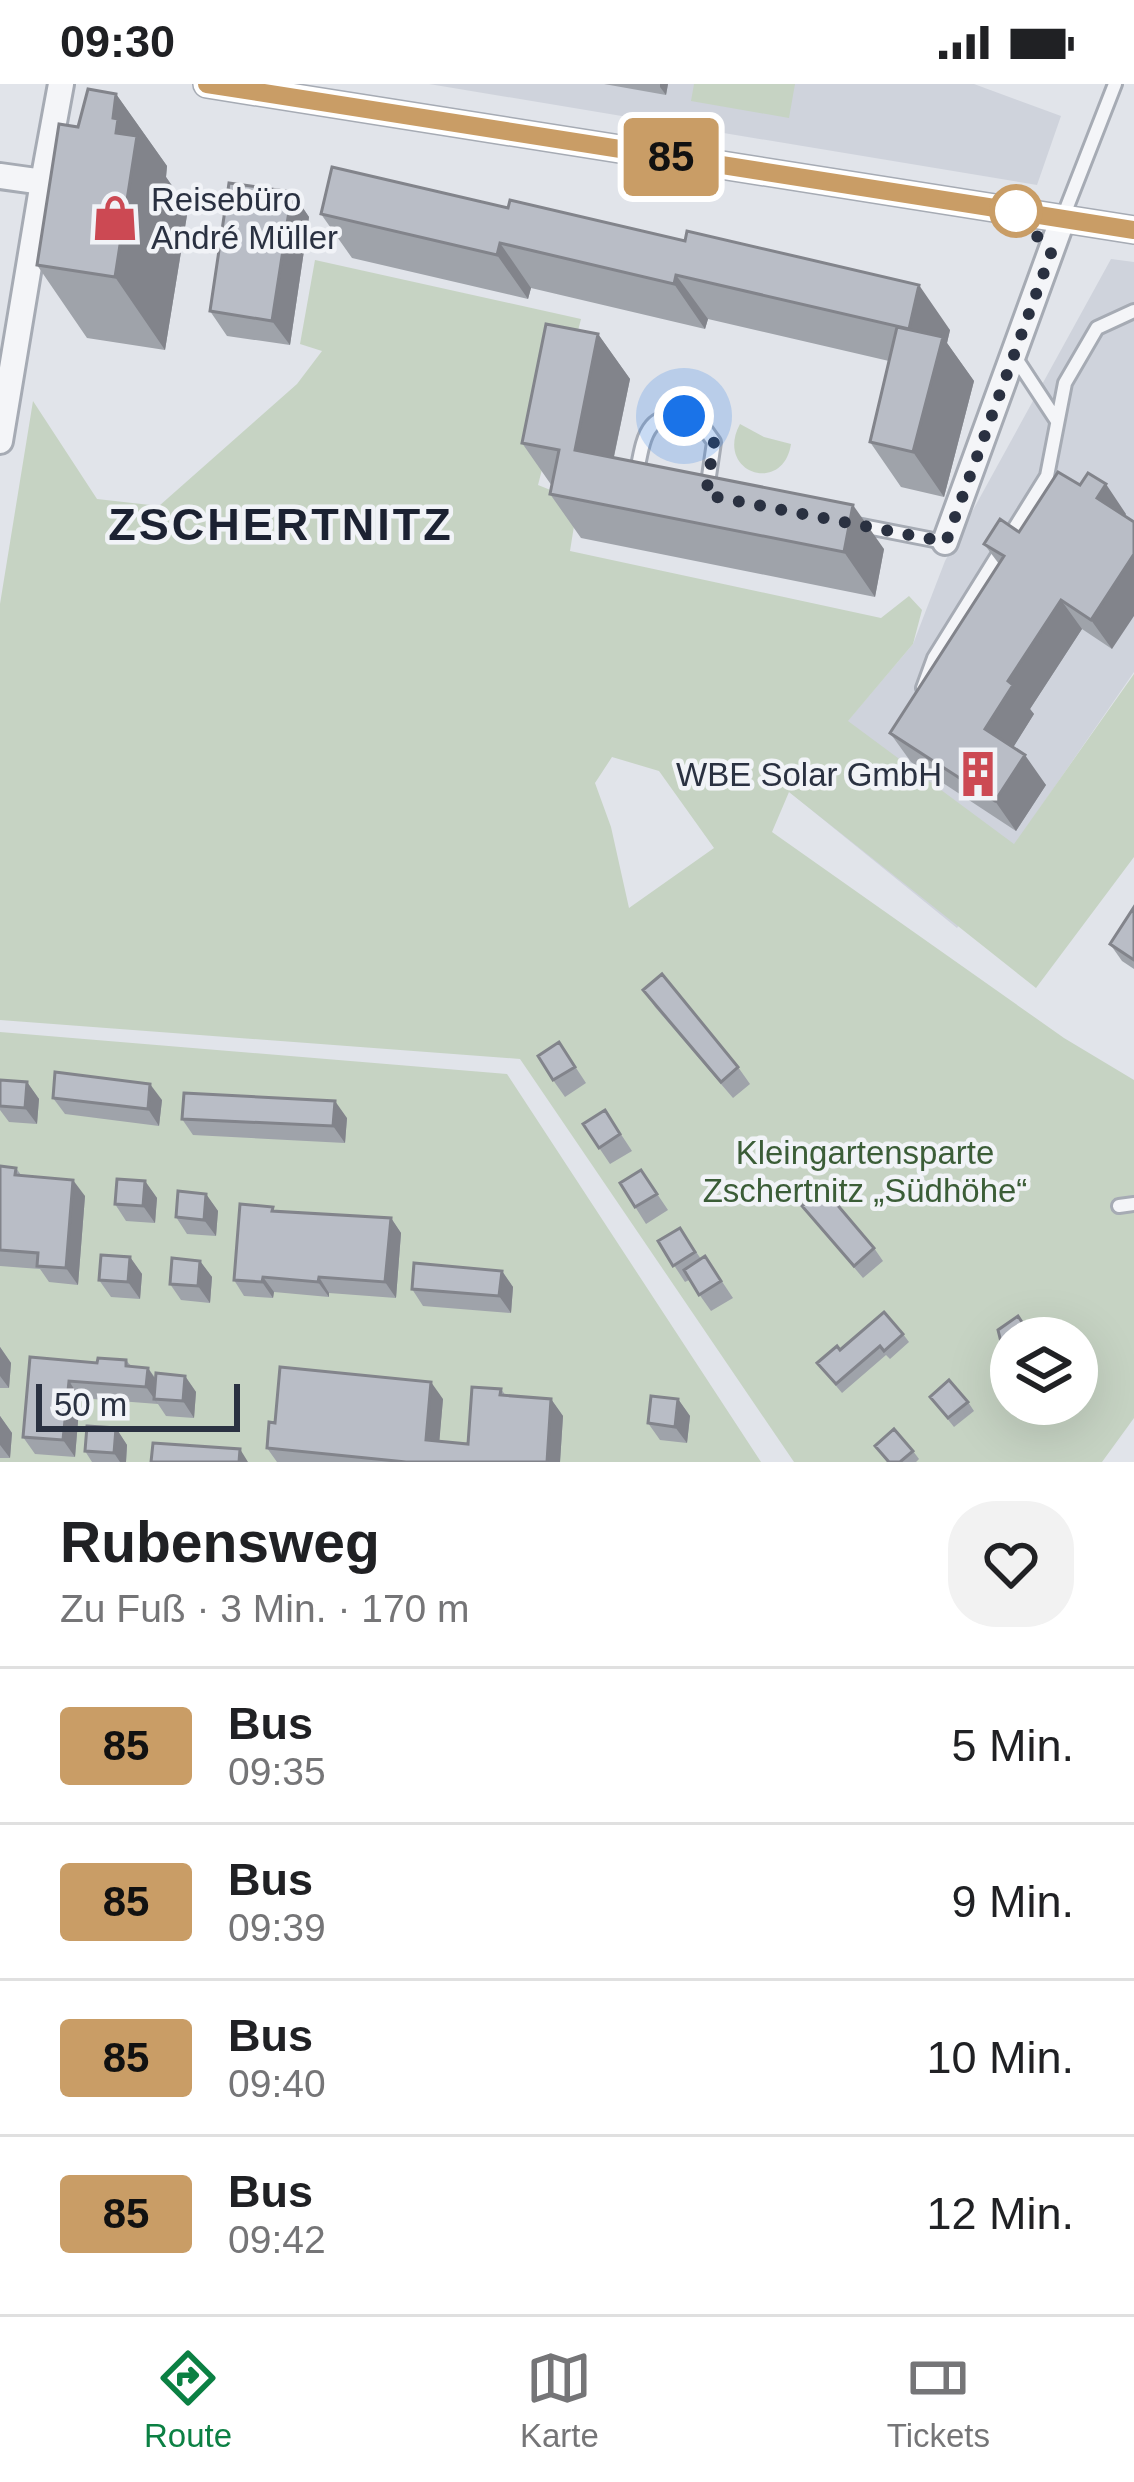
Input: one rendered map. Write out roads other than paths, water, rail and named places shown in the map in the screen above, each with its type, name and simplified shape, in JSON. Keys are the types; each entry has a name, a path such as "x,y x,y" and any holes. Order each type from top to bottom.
{"street":[{"path":"0,441 61,84"},
{"path":"207,84 1134,230"},
{"path":"0,176 43,182"},
{"path":"946,542 1063,218"}],"lane":[{"path":"1063,218 1115,84"},
{"path":"920,696 934,658 1047,476 1065,383 1097,328 1134,311"},
{"path":"1015,357 1058,421"},
{"path":"653,484 636,481 650,425 660,417 697,418 714,442 706,495"},
{"path":"689,491 728,499"},
{"path":"834,520 946,542"}],"place":[{"name":"Reisebüro André Müller","path":"115,218"},
{"name":"WBE Solar GmbH","path":"978,774"}],"district":[{"name":"ZSCHERTNITZ","path":"281,524"}],"park label":[{"name":"Kleingartensparte Zschertnitz „Südhöhe“","path":"865,1171"}]}
